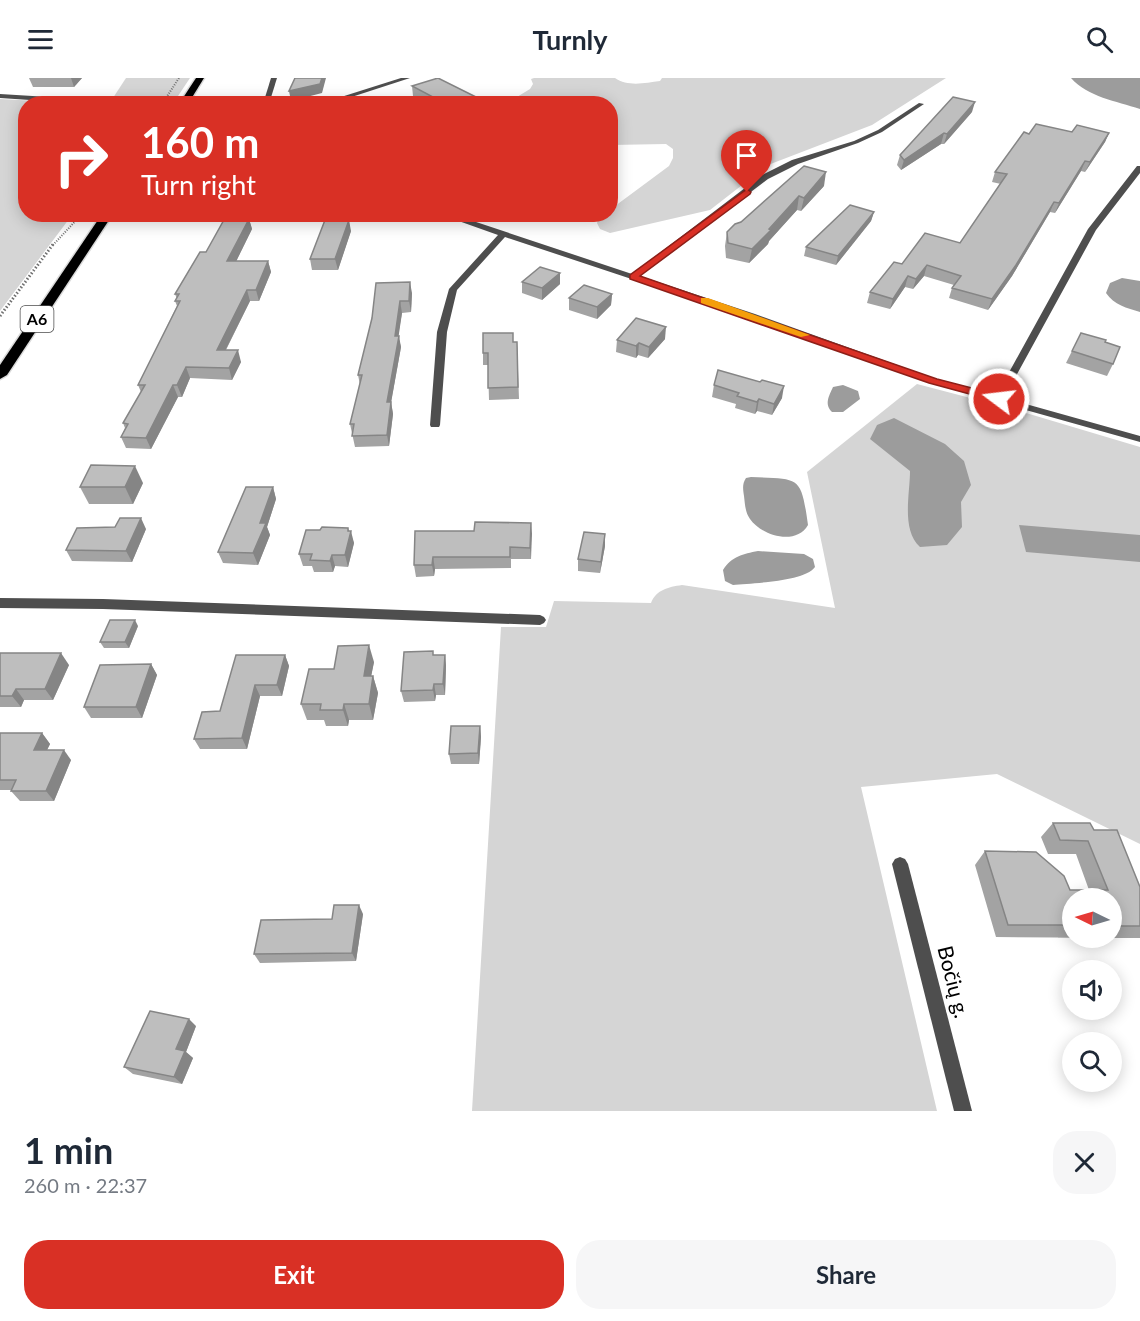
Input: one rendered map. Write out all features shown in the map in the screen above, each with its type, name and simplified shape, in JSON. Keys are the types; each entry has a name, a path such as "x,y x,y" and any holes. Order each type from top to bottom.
{"highway":[{"path":"188,96 200,78"},
{"name":"A6","path":"0,375 103,222"}],"street":[{"path":"268,96 274,78"},
{"path":"348,96 407,78"},
{"path":"0,96 18,97"},
{"path":"633,277 773,173 795,162 856,142 880,131 921,104"},
{"path":"999,399 1038,324 1092,230 1140,168"},
{"path":"468,222 933,381 1140,439"},
{"path":"435,425 442,332 453,289 504,233"},
{"path":"0,603 115,604 540,620"},
{"name":"Bočių g.","path":"900,864 963,1111"}],"path":[{"path":"167,96 179,78"},
{"path":"0,316 46,252 74,222"}],"shaded area":[{"path":"126,78 190,78 178,96 114,96"},
{"path":"615,78 625,83 637,84 660,81 662,78 946,78 872,125 768,165 710,210 610,233 600,229 598,222 618,222 618,204 669,166 673,158 673,149 666,144 618,145 618,96 518,96 530,89 533,84 531,79"},
{"path":"1071,78 1140,78 1140,109 1094,94"},
{"path":"0,99 18,100 18,222 67,222 0,311"},
{"path":"1122,278 1140,281 1140,312 1117,303 1106,293 1110,283"},
{"path":"917,384 1016,410 1140,447 1140,844 997,774 861,787 937,1111 472,1111 501,627 546,627 554,601 651,603 663,590 682,585 835,608 807,472"},
{"path":"843,385 858,391 860,399 843,412 832,412 828,403 830,394 833,387"},
{"path":"894,418 945,444 964,461 971,485 961,502 962,527 947,545 920,547 914,540 908,522 910,471 870,439 877,425"},
{"path":"746,478 789,480 800,488 808,525 803,531 788,537 779,536 770,534 755,525 747,514 743,491"},
{"path":"1019,525 1140,535 1140,562 1026,552"},
{"path":"758,551 804,554 813,559 815,567 800,576 777,581 733,585 725,581 723,570 730,562"}],"building":[{"path":"295,78 322,78 320,84 289,91"},
{"path":"438,78 474,96 431,96 412,86"},
{"path":"953,97 975,102 947,134 944,133 904,160 900,155"},
{"path":"1036,124 1072,132 1077,125 1109,133 1090,162 1085,161 1059,203 1054,202 1016,265 992,299 952,288 961,276 927,265 916,279 908,276 893,299 870,292 894,262 902,264 925,233 960,243 1007,174 995,172 1024,132 1029,134"},
{"path":"804,166 826,172 804,198 799,196 752,249 728,243 727,232"},
{"path":"850,205 874,212 838,256 806,247"},
{"path":"223,222 247,222 227,261 268,261 256,290 247,290 217,350 238,350 229,368 186,367 177,385 173,385 146,438 121,437 128,424 123,423 145,385 138,385 180,301 175,301 179,294 175,294 200,252 206,252"},
{"path":"324,222 348,222 335,259 310,259"},
{"path":"540,267 560,273 542,288 522,282"},
{"path":"410,282 409,301 400,301 395,336 399,336 387,402 391,402 387,435 352,436 354,424 350,424 362,375 358,375 372,318 376,283"},
{"path":"584,285 612,294 597,307 569,298"},
{"path":"636,318 666,327 649,347 639,343 636,346 617,340"},
{"path":"483,333 513,333 513,342 517,342 518,387 488,388 488,353 483,353"},
{"path":"1081,333 1106,340 1105,342 1120,347 1113,364 1072,351"},
{"path":"718,370 784,386 774,404 759,399 757,402 714,385"},
{"path":"91,465 135,466 125,487 80,487"},
{"path":"246,487 273,487 260,523 266,523 253,553 218,552"},
{"path":"120,518 141,518 126,551 66,550 77,528 115,527"},
{"path":"475,522 531,523 530,548 510,547 510,557 433,557 432,565 414,565 415,531 474,531"},
{"path":"322,527 348,528 348,531 351,531 345,555 332,555 330,561 310,560 312,554 299,554 306,530 320,530"},
{"path":"584,532 605,534 601,562 578,559"},
{"path":"110,620 135,620 125,642 100,642"},
{"path":"369,645 364,676 373,676 369,704 344,704 343,710 320,710 321,704 301,704 309,669 334,669 338,646"},
{"path":"433,651 433,655 445,655 443,684 434,684 433,690 401,691 404,652"},
{"path":"0,653 61,653 45,689 16,689 12,696 0,696"},
{"path":"236,655 285,655 277,685 255,685 242,738 194,739 202,712 220,711"},
{"path":"151,664 136,707 84,707 100,665"},
{"path":"451,726 480,726 478,753 449,754"},
{"path":"0,733 42,733 34,750 64,750 46,791 11,791 16,780 0,780"},
{"path":"1053,823 1090,823 1094,830 1117,830 1140,887 1140,926 1122,926 1122,888 1107,888 1088,841 1060,840"},
{"path":"985,851 1036,852 1064,876 1069,888 1062,888 1062,925 1008,925"},
{"path":"334,905 359,905 352,953 254,954 261,920 332,919"},
{"path":"150,1011 189,1019 176,1049 185,1051 174,1077 124,1067"}],"slow traffic":[{"path":"705,301 804,335"}],"route":[{"path":"747,192 633,277 752,316 933,381 999,399"}]}
